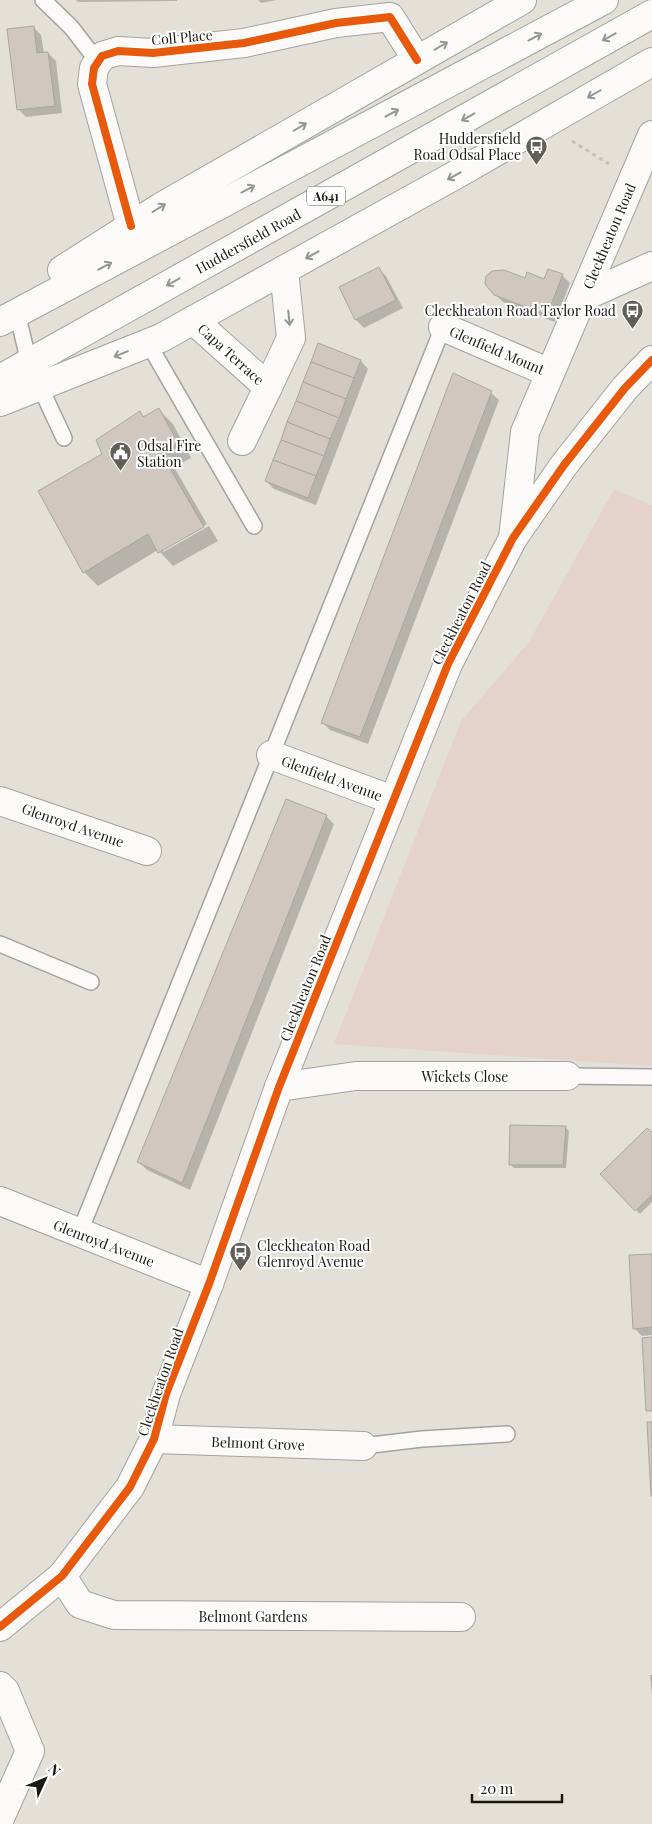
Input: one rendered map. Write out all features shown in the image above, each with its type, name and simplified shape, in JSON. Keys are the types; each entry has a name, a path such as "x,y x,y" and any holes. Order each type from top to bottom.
{"street":[{"path":"8,311 604,0"},
{"path":"8,311 131,226 417,60 513,1"},
{"name":"Huddersfield Road","path":"0,379 34,375 652,14"},
{"name":"Coll Place","path":"98,62 102,56 118,51 152,53 244,43 336,23 390,17 417,60"},
{"path":"98,62 94,68 92,84 131,226"},
{"path":"0,402 34,375 148,343 194,320 652,62"},
{"name":"Cleckheaton Road","path":"513,538 525,432 652,135"},
{"path":"583,297 652,266"},
{"name":"Capa Terrace","path":"242,441 291,338 284,270"},
{"name":"Capa Terrace","path":"194,320 268,387"},
{"name":"Glenfield Mount","path":"443,327 550,373"},
{"name":"Cleckheaton Road","path":"0,1627 62,1576 130,1487 154,1439 166,1394 209,1284 279,1087 448,664 513,538 564,465 625,388 652,360"},
{"name":"Glenfield Avenue","path":"271,755 393,800"},
{"name":"Glenroyd Avenue","path":"0,801 147,851"},
{"name":"Wickets Close","path":"279,1087 356,1076 567,1076"},
{"name":"Glenroyd Avenue","path":"0,1201 79,1234 209,1284"},
{"name":"Belmont Grove","path":"154,1439 362,1446"},
{"name":"Belmont Gardens","path":"62,1576 80,1604 114,1615 461,1617"},
{"path":"0,1686 5,1691 30,1751 0,1818"}],"lane":[{"path":"43,0 70,27 98,62"},
{"path":"8,311 34,375 64,438"},
{"path":"79,1234 443,327"},
{"path":"148,343 254,526"},
{"path":"0,944 91,982"},
{"name":"Wickets Close","path":"567,1076 652,1077"},
{"path":"362,1446 422,1439 507,1434"}],"path":[{"path":"544,123 633,178"}],"shaded area":[{"path":"614,489 652,505 652,1066 334,1044 461,721 529,642"}],"building":[{"path":"34,26 37,53 48,52 55,106 17,110 7,29"},
{"path":"379,267 396,300 355,320 339,287"},
{"path":"548,269 563,274 547,315 494,295 485,284 486,276 492,271 504,270 525,278 527,272 544,279"},
{"path":"318,343 361,360 354,378 311,362"},
{"path":"311,362 354,378 346,399 303,382"},
{"path":"453,373 492,391 360,737 321,723"},
{"path":"303,382 346,399 339,418 296,401"},
{"path":"296,401 339,418 330,439 287,422"},
{"name":"Odsal Fire Station","path":"159,408 178,443 161,453 204,527 158,553 148,534 83,573 38,491 102,454 96,440 140,411 143,417"},
{"path":"287,422 330,439 324,456 281,440"},
{"path":"281,440 324,456 316,476 273,460"},
{"path":"273,460 316,476 308,498 265,481"},
{"path":"286,799 327,815 182,1183 137,1162"},
{"path":"510,1125 566,1126 563,1165 509,1165"},
{"path":"647,1128 652,1132 652,1195 635,1211 600,1174"},
{"path":"652,1254 652,1327 633,1329 629,1255"},
{"path":"652,1337 652,1411 646,1411 642,1338"},
{"path":"647,1422 652,1422 652,1496 651,1496"}],"cycle path":[{"path":"131,226 92,84 94,68 102,56 118,51 153,53 244,43 336,23 390,17 417,60"},
{"path":"0,1627 62,1576 130,1487 154,1439 166,1394 209,1284 279,1087 448,664 513,538 564,465 625,388 652,360"}],"place":[{"name":"Huddersfield Road Odsal Place","path":"537,165"},
{"name":"Cleckheaton Road Taylor Road","path":"632,329"},
{"name":"Odsal Fire Station","path":"121,472"},
{"name":"Cleckheaton Road Glenroyd Avenue","path":"241,1272"}]}
